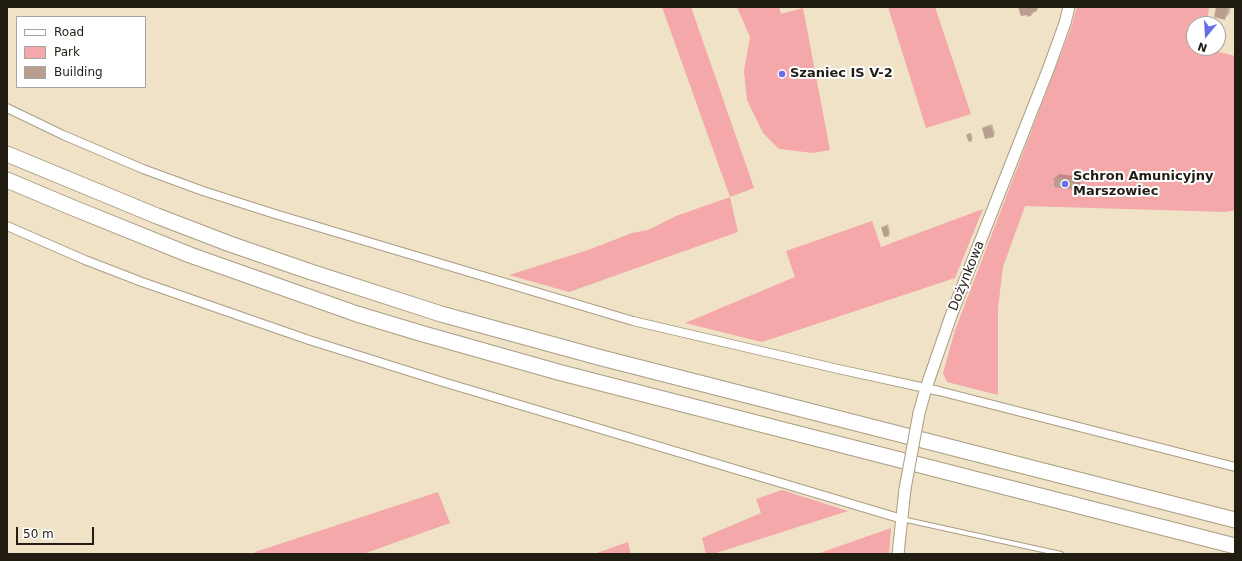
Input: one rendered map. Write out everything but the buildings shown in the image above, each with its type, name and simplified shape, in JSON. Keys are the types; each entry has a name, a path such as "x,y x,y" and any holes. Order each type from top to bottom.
{"highway":[{"path":"7,154 143,211 230,244 441,314 598,357 1235,520"},
{"path":"7,180 77,210 190,255 356,314 558,372 1235,546"}],"street":[{"name":"Dożynkowa","path":"898,554 905,489 919,413 926,388 952,314 1048,70 1069,7"},
{"path":"7,108 64,135 144,169 203,191 633,321 926,388 1235,467"},
{"path":"7,226 85,260 142,282 309,340 450,384 902,519"}],"lane":[{"path":"902,519 1061,554"}],"green space":[{"path":"662,7 691,7 754,188 730,197"},
{"path":"737,7 779,7 781,14 803,8 830,150 813,153 779,149 763,133 747,100 744,71 750,37"},
{"path":"888,7 935,7 971,114 926,128"},
{"path":"1077,7 1209,7 1208,16 1186,16 1186,56 1226,56 1226,54 1235,56 1235,210 1226,212 1025,206 1003,267 998,308 998,395 947,382 943,373 955,330 1071,28"},
{"path":"730,197 738,232 569,292 509,275 588,250 632,233 648,230 676,216"},
{"path":"983,209 955,278 762,342 685,323 795,277 786,251 872,221 881,247"},
{"path":"782,490 848,511 713,554 706,554 702,538 761,513 756,499"},
{"path":"438,492 450,523 363,554 255,554 255,552"},
{"path":"891,528 889,554 817,554"},
{"path":"628,542 631,554 594,554"}],"place":[{"name":"Szaniec IS V-2","path":"782,74"},
{"name":"Schron Amunicyjny Marszowiec","path":"1065,184"}]}
